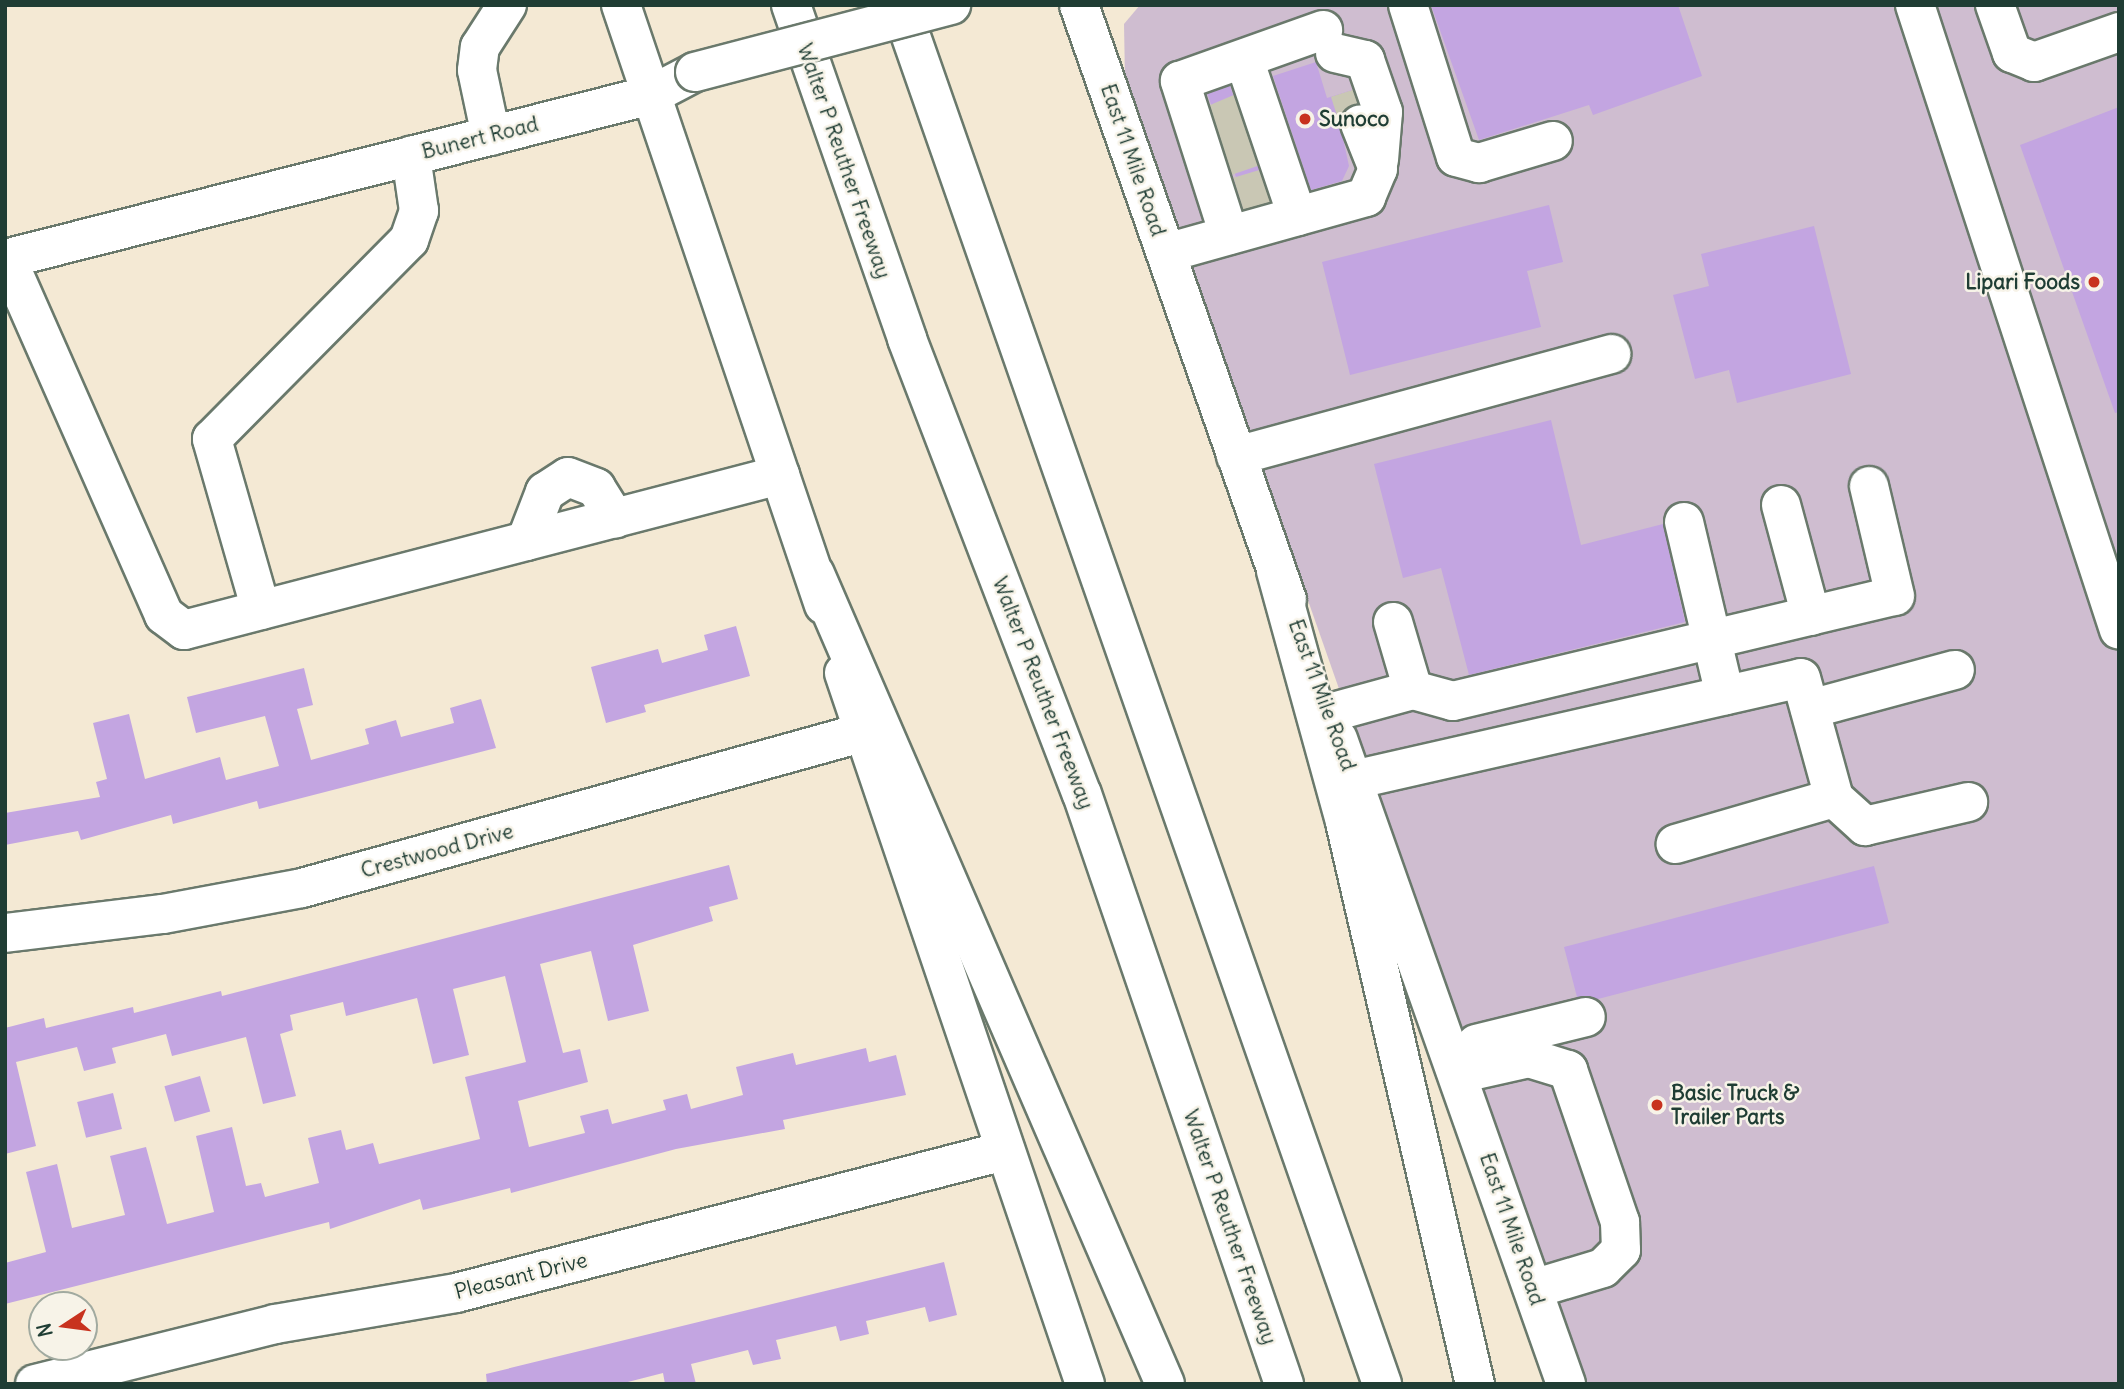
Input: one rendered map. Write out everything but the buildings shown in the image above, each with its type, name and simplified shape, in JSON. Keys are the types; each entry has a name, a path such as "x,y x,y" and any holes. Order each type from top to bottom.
{"main road":[{"path":"491,135 479,59 507,5"},
{"path":"621,5 815,573 861,733 1085,1384"},
{"name":"Walter P Reuther Freeway","path":"791,5 907,339 1082,794 1284,1384"},
{"path":"900,5 1382,1384"},
{"name":"Bunert Road","path":"6,259 651,94 695,72 951,5"},
{"name":"East 11 Mile Road","path":"1079,5 1276,571 1454,1062 1566,1384"},
{"path":"1408,5 1456,157 1479,163 1553,141"},
{"path":"1914,5 2119,630"},
{"path":"1995,5 2012,54 2034,62 2119,32"},
{"path":"1248,200 1234,135 1180,81 1324,29"},
{"path":"1248,200 1297,216 1366,197 1378,169 1383,112 1365,60 1324,29"},
{"path":"1324,29 1378,169"},
{"path":"1244,59 1234,135 1248,200"},
{"path":"261,610 212,439 409,240 419,211 411,156"},
{"path":"1166,253 1248,200"},
{"path":"1248,200 1297,216"},
{"path":"6,259 164,615 184,630 780,475"},
{"path":"1236,456 1611,354"},
{"path":"526,541 545,492 568,477 596,488 615,518"},
{"path":"1329,713 1413,690 1453,701 1895,596 1869,486"},
{"path":"1781,506 1811,617"},
{"path":"1684,522 1725,695"},
{"path":"1276,571 1345,822 1475,1384"},
{"path":"815,573 1165,1384"},
{"path":"1393,622 1413,690"},
{"path":"1810,709 1955,670"},
{"path":"1353,780 1801,678 1833,798 1866,826 1968,802"},
{"name":"Crestwood Drive","path":"5,933 163,914 302,888 861,733"},
{"path":"1676,844 1833,798"},
{"path":"1454,1062 1586,1017"},
{"path":"1454,1062 1529,1058 1568,1070 1620,1222 1621,1250 1603,1268 1533,1289"},
{"name":"Pleasant Drive","path":"35,1384 275,1324 456,1293 1004,1151"}],"shaded area":[{"path":"1140,5 2119,5 2119,1384 1583,1384 1125,79 1124,24"}],"tunnel":[{"path":"1349,91 1360,124"},
{"path":"1214,124 1245,111"},
{"path":"1225,157 1257,146"},
{"path":"1239,196 1271,186"}],"place":[{"name":"Sunoco","path":"1305,119"},
{"name":"Lipari Foods","path":"2094,282"},
{"name":"Basic Truck & Trailer Parts","path":"1657,1105"}]}
